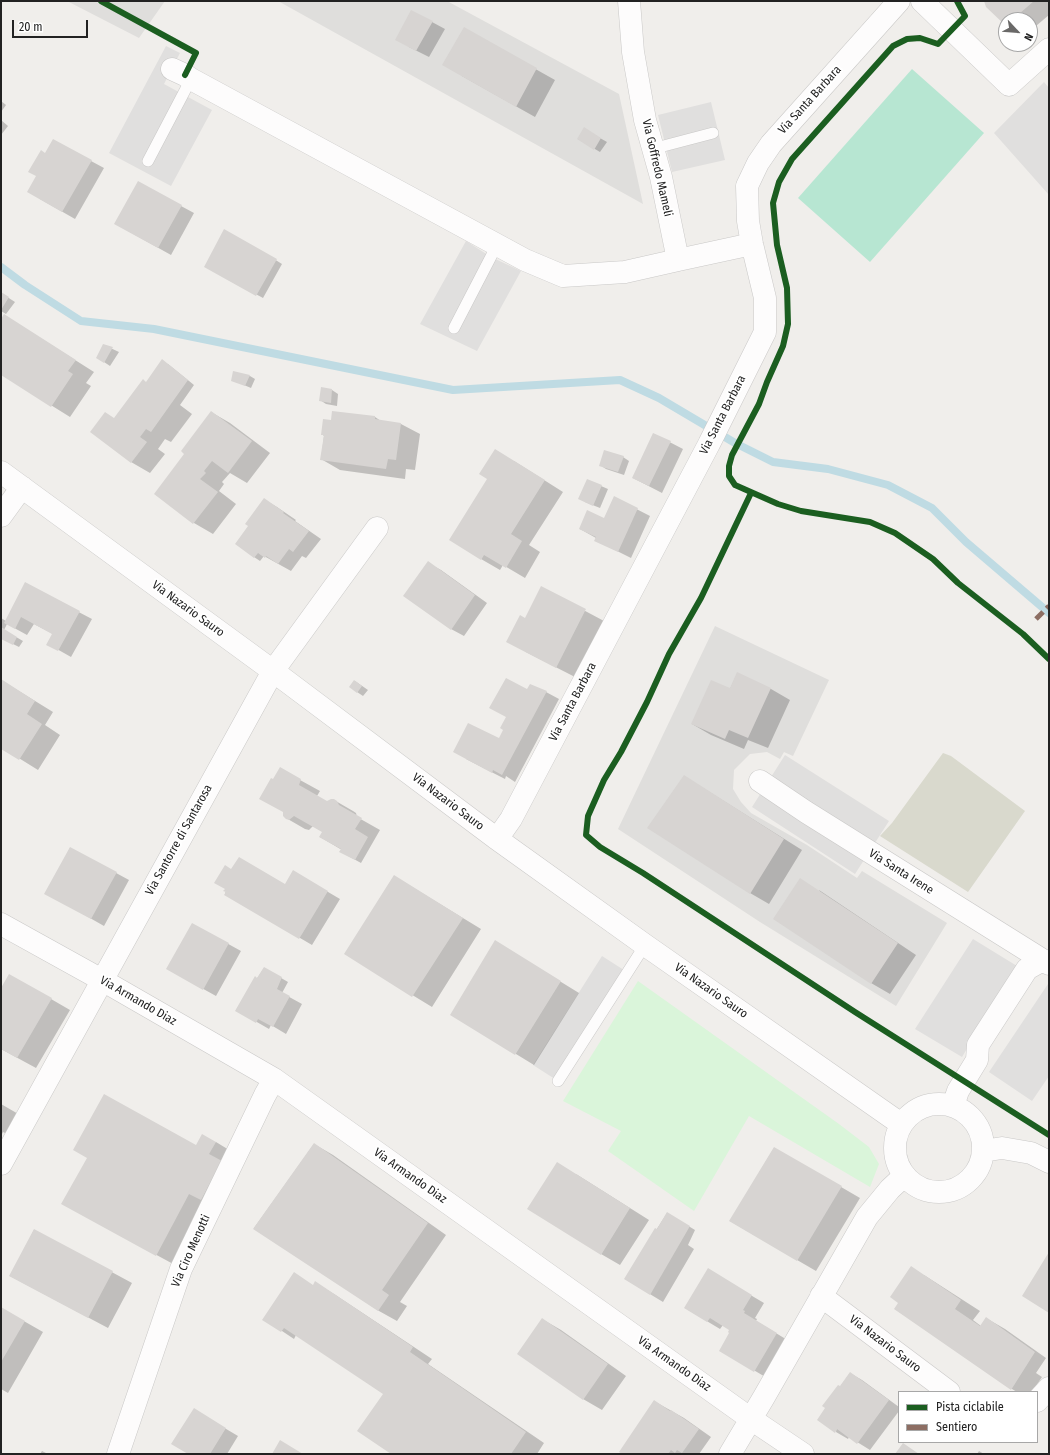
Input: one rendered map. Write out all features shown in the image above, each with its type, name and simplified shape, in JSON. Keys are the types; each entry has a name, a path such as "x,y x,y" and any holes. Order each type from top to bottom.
{"street":[{"name":"Via Goffredo Mameli","path":"629,1 633,52 645,120 661,177 678,260"},
{"name":"Via Santa Barbara","path":"497,839 512,819 725,414 765,332 765,298 748,221 747,186 758,162 771,144 899,1"},
{"path":"922,1 1009,85 1049,49"},
{"path":"172,69 185,74 191,79 525,260 563,276 625,272 752,244"},
{"name":"Via Nazario Sauro","path":"1,472 273,670 497,839 645,945 901,1124"},
{"path":"1,516 22,487"},
{"name":"Via Santorre di Santarosa","path":"1,1164 273,670 377,528"},
{"name":"Via Santa Irene","path":"760,781 806,812 1046,962"},
{"name":"Via Armando Diaz","path":"1,924 274,1079 751,1419 803,1454"},
{"name":"Via Santa Irene","path":"953,1106 958,1091 977,1060 978,1045 1027,969 1046,962"},
{"name":"Via Ciro Menotti","path":"118,1454 181,1269 274,1079"},
{"path":"938,1103 953,1106 972,1118 978,1128 982,1139 983,1150 980,1165 971,1178 959,1187 945,1192 930,1192 916,1186 904,1176 897,1164 894,1151 895,1137 901,1124 911,1113 924,1106 938,1103"},
{"path":"983,1150 1002,1148 1031,1153 1049,1162"},
{"path":"730,1454 867,1217 890,1189 904,1176"},
{"name":"Via Nazario Sauro","path":"821,1296 948,1391"},
{"path":"1038,1400 1049,1388"}],"lane":[{"path":"148,161 191,79"},
{"path":"652,148 713,133"},
{"path":"454,328 497,244"},
{"path":"558,1081 645,945"}],"shaded area":[{"path":"67,1 165,1 139,38"},
{"path":"278,1 447,1 619,94 643,204"},
{"path":"166,46 180,53 164,84 212,110 171,186 109,153"},
{"path":"1044,82 1049,88 1049,195 994,133"},
{"path":"711,102 725,160 672,172 658,115"},
{"path":"466,241 491,257 521,271 477,351 420,324"},
{"path":"715,626 829,680 793,756 784,752 780,759 767,752 750,754 734,770 733,789 741,802 751,813 807,845 857,878 862,871 947,923 896,1006 760,922 618,829"},
{"path":"943,753 951,756 1025,811 968,892 880,836 892,823"},
{"path":"785,755 889,821 855,874 752,807"},
{"path":"973,939 1017,966 962,1057 915,1029"},
{"path":"602,956 627,972 558,1081 533,1065"},
{"path":"1048,984 1049,1076 1032,1101 989,1072"}],"green space":[{"path":"912,69 984,133 870,262 798,198"},
{"path":"638,981 869,1147 879,1164 870,1187 749,1116 694,1211 608,1151 621,1131 563,1101"}],"building":[{"path":"984,1 1034,1 1021,12 998,12 998,18 986,7"},
{"path":"411,10 433,21 416,51 395,40"},
{"path":"464,27 537,68 516,107 442,65"},
{"path":"584,127 601,138 594,150 577,139"},
{"path":"53,139 92,160 62,212 27,192 36,176 28,172 41,150 45,153"},
{"path":"138,181 182,205 158,248 114,224"},
{"path":"224,229 277,259 256,296 204,267"},
{"path":"1,292 9,297 1,310"},
{"path":"4,314 76,360 68,371 73,374 51,407 1,375 1,319"},
{"path":"103,344 113,347 104,363 96,358"},
{"path":"162,359 188,380 151,432 146,429 140,437 147,442 131,463 90,432 105,412 114,418 143,379 146,382"},
{"path":"233,371 250,375 245,386 231,381"},
{"path":"321,387 332,389 331,403 319,401"},
{"path":"211,411 252,441 228,473 212,461 204,471 206,473 200,479 218,492 193,524 154,494 184,454 181,451"},
{"path":"332,411 375,416 375,419 401,423 396,460 388,459 386,469 320,460 324,435 321,435 323,419 331,420"},
{"path":"653,433 671,441 649,486 632,478"},
{"path":"495,449 545,480 511,534 522,541 506,568 484,555 481,560 449,540 487,479 479,474"},
{"path":"604,450 624,456 618,472 599,466"},
{"path":"587,479 602,485 593,506 578,499"},
{"path":"614,496 638,508 618,552 594,541 596,537 579,529 587,510 604,518"},
{"path":"264,498 309,531 293,552 289,549 278,564 266,556 265,558 258,553 254,558 235,544 248,526 245,524"},
{"path":"428,561 475,595 451,630 403,596"},
{"path":"25,582 80,611 58,651 46,645 52,634 21,617 15,629 4,623"},
{"path":"541,586 586,609 556,668 506,642 520,615 525,618"},
{"path":"1,627 17,637 13,645 1,639"},
{"path":"737,672 771,688 748,738 729,730 725,739 691,724 711,680 730,688"},
{"path":"506,678 527,689 530,684 547,691 502,775 493,770 492,773 453,752 468,723 499,738 503,730 500,728 506,717 489,708"},
{"path":"1,679 35,701 27,714 42,724 19,760 1,749"},
{"path":"354,680 362,686 357,693 349,687"},
{"path":"280,767 301,779 299,785 327,801 334,799 339,805 362,818 355,829 368,837 355,860 339,852 341,849 319,837 322,832 294,816 289,820 286,819 283,816 283,812 259,799 271,778 273,779"},
{"path":"684,775 784,839 750,894 647,828"},
{"path":"70,847 117,872 91,919 44,894"},
{"path":"239,857 285,884 293,870 328,891 299,939 224,895 226,892 223,891 225,889 214,883 225,865 231,869"},
{"path":"394,875 463,918 412,997 344,954"},
{"path":"800,878 898,943 871,984 773,919"},
{"path":"192,923 229,943 203,990 166,969"},
{"path":"495,940 561,981 515,1055 450,1015"},
{"path":"264,967 282,977 277,989 290,996 273,1027 258,1019 256,1023 235,1011 255,976 257,978"},
{"path":"9,974 52,998 17,1058 1,1049 1,988"},
{"path":"104,1094 196,1145 202,1134 216,1142 209,1154 222,1161 201,1200 189,1194 156,1256 61,1204 87,1158 73,1150"},
{"path":"314,1143 428,1223 382,1290 389,1295 378,1311 253,1229"},
{"path":"774,1147 842,1186 797,1261 729,1221"},
{"path":"557,1162 630,1208 601,1255 527,1209"},
{"path":"667,1212 690,1226 650,1295 624,1279 655,1228 657,1229"},
{"path":"34,1229 113,1271 88,1318 9,1276"},
{"path":"1049,1252 1049,1313 1022,1296"},
{"path":"911,1266 961,1300 955,1309 980,1326 986,1317 1035,1352 1011,1390 894,1309 898,1303 890,1297"},
{"path":"708,1268 752,1295 743,1310 745,1311 744,1313 777,1333 754,1372 719,1351 729,1333 729,1330 710,1318 707,1322 684,1308"},
{"path":"294,1272 313,1285 315,1281 413,1347 410,1352 526,1432 511,1454 391,1454 357,1431 383,1394 284,1328 281,1332 262,1320"},
{"path":"1,1307 25,1321 1,1362"},
{"path":"542,1318 608,1364 583,1400 517,1354"},
{"path":"850,1372 889,1400 857,1444 837,1429 835,1433 817,1420 825,1408 822,1406"},
{"path":"654,1400 699,1429 682,1453 677,1450 675,1453 671,1450 668,1454 622,1454 619,1452"},
{"path":"194,1408 226,1428 210,1454 188,1454 171,1444"},
{"path":"280,1440 303,1454 272,1454"},
{"path":"903,1443 919,1454 895,1454"}],"waterway":[{"path":"1,267 25,285 81,321 154,329 453,390 620,380 659,398 735,443 773,462 828,469 888,485 932,508 966,542 1049,613"}],"marked path":[{"path":"1036,619 1049,606"}],"cycle path":[{"path":"101,1 196,53 185,75"},
{"path":"957,1 965,16 938,44 920,38 907,39 893,46 792,159 779,182 773,203 777,245 787,288 788,324 783,346 759,404 732,455 729,466 729,476 735,485 778,504 801,511 870,522 895,533 933,559 958,583 1023,634 1049,659"},
{"path":"751,493 701,598 669,654 647,702 621,752 604,780 588,816 586,835 600,847 643,873 855,1012 1049,1135"}]}
